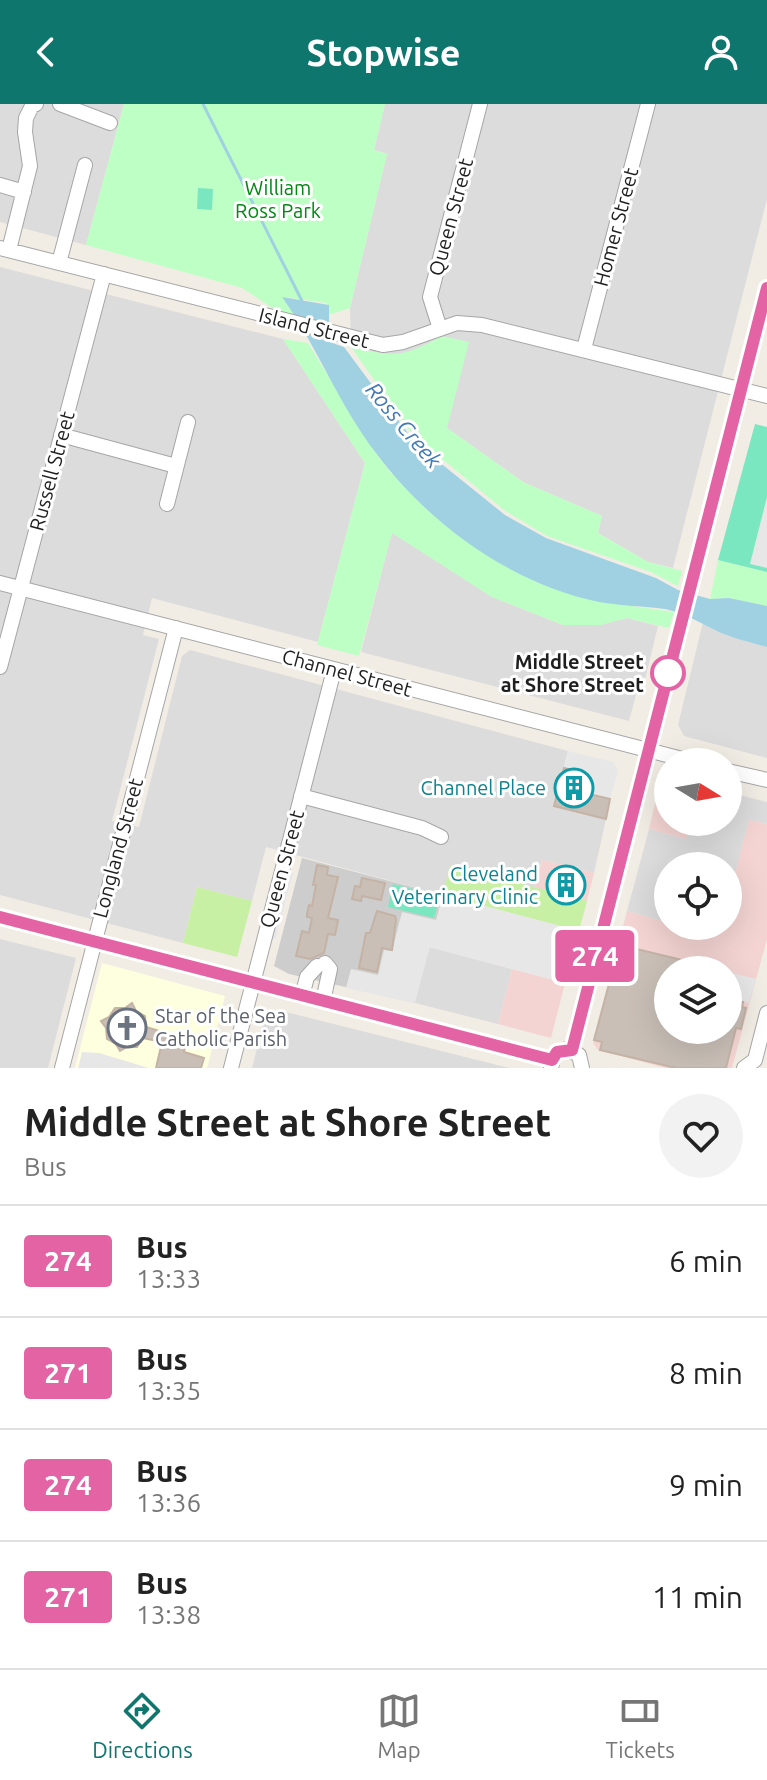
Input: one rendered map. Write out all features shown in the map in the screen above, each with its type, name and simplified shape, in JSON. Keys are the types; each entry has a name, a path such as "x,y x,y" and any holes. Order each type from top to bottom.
{"street":[{"path":"4,249 30,166 26,118 36,104"},
{"path":"60,104 110,123"},
{"name":"Queen Street","path":"440,329 430,297 480,104"},
{"name":"Homer Street","path":"584,349 648,104"},
{"path":"59,263 85,165"},
{"path":"0,185 24,192"},
{"name":"Island Street","path":"4,249 383,345 403,342 457,323 482,325 767,396"},
{"name":"Russell Street","path":"0,667 104,274"},
{"path":"572,1050 767,288"},
{"path":"167,504 188,422"},
{"path":"61,435 176,466"},
{"name":"Channel Street","path":"0,583 654,752"},
{"name":"Longland Street","path":"62,1068 176,628"},
{"name":"Queen Street","path":"231,1068 334,670"},
{"path":"742,774 767,780"},
{"path":"301,796 422,828 441,837"},
{"path":"0,917 551,1064 557,1052 572,1050 579,1055 582,1068"},
{"path":"302,996 307,977 321,964 330,969 323,1001"},
{"path":"749,1064 767,1013"}],"shaded area":[{"path":"0,104 124,104 86,245 0,222"},
{"path":"385,104 767,104 767,199 673,568 648,562 598,533 602,516 523,482 447,428 442,336 412,352 393,356 351,347 350,308 387,154 374,150"},
{"path":"0,267 283,339 365,463 318,642 152,598 143,635 159,639 112,821 139,827 182,656 190,650 568,751 554,805 606,819 594,873 542,860 535,888 451,865 443,895 266,847 252,901 197,887 183,943 0,895"},
{"path":"767,497 767,568 750,564"},
{"path":"392,532 492,597 563,625 600,625 627,618 658,626 643,688 638,687 629,721 361,652"},
{"path":"703,622 716,630 767,647 767,758 742,751 742,748 729,748 684,736 678,725"},
{"path":"568,751 613,762 618,770 610,799 589,794 583,780 584,773 564,768"},
{"path":"742,796 767,802 767,824 749,820 741,852 654,852 654,919 627,911 649,829 654,830 654,836 686,839 687,836 742,836"},
{"path":"654,808 654,830 649,829"},
{"path":"749,820 767,824 767,939 742,1031 742,956 654,956 654,1044 739,1044 732,1068 666,1068 598,1050 593,1043 627,911 654,919 654,940 742,940 741,852"},
{"path":"302,858 443,895 415,1003 289,974 274,966"},
{"path":"542,860 594,873 587,901 535,888"},
{"path":"293,873 276,938 266,942 284,875"},
{"path":"443,895 579,931 565,983 430,947 415,1003 346,988 351,969 378,975 384,950 392,951 402,912 436,920"},
{"path":"0,939 76,958 48,1068 0,1068"},
{"path":"429,947 512,969 498,1024 415,1003"},
{"path":"102,963 225,996 207,1068 75,1068"},
{"path":"512,969 565,983 551,1038 498,1024"},
{"path":"742,976 756,979 749,1003 742,1001"},
{"path":"272,1010 509,1068 252,1068 266,1014"},
{"path":"82,1052 99,1053 149,1068 78,1068"}],"green space":[{"name":"William Ross Park","path":"124,104 385,104 374,150 387,154 350,308 328,315 327,303 283,297 296,317 271,307 242,288 86,245"},
{"path":"198,188 213,189 212,210 197,209"},
{"path":"442,336 469,342 447,428 523,482 602,516 598,533 648,562 682,571 678,586 651,572 547,536 504,510 412,434 351,347 398,354"},
{"path":"283,339 308,343 391,473 536,582 596,601 674,612 669,628 627,618 600,625 563,625 492,597 392,533 359,656 317,645 365,463"},
{"path":"755,424 767,427 767,572 718,560"},
{"path":"718,560 767,572 767,606 729,598 710,599"},
{"path":"450,865 587,901 579,931 443,895"},
{"path":"393,884 440,896 434,918 388,907"},
{"path":"197,887 252,901 237,957 183,943"}],"water":[{"path":"282,297 329,305 335,344 344,347 410,436 505,515 546,538 656,578 678,590 710,599 729,598 767,606 767,647 727,635 672,611 599,602 566,593 504,566 474,547 421,504 376,453"}],"building":[{"name":"Channel Place","path":"564,768 585,773 583,780 592,782 589,794 610,799 606,819 554,806"},
{"path":"317,865 328,867 327,875 338,877 328,918 338,920 335,935 328,934 324,953 310,959 296,956 302,931 309,933 312,918 307,914 309,905 312,906"},
{"name":"Cleveland Veterinary Clinic","path":"553,872 583,880 579,897 549,889 551,882 548,881"},
{"path":"362,878 385,883 381,900 362,896 361,901 352,899 355,886 360,887"},
{"path":"377,911 395,916 396,920 392,950 382,948 377,972 359,968 366,933 370,933"},
{"path":"620,945 665,956 654,956 654,1044 732,1044 726,1068 676,1068 600,1050 602,1042 594,1040 609,984 613,984"},
{"name":"Star of the Sea Catholic Parish","path":"132,1003 136,1011 145,1016 146,1027 163,1032 169,1042 185,1047 184,1052 204,1058 201,1068 156,1068 162,1042 143,1038 137,1047 120,1051 116,1044 107,1039 106,1028 101,1021 109,1017 115,1008 125,1008"}],"waterway":[{"name":"Ross Creek","path":"203,104 302,301"}],"bus line":[{"name":"274","path":"0,917 552,1060 557,1052 572,1050 767,288"}],"place":[{"name":"Middle Street at Shore Street","path":"668,673"},
{"name":"Channel Place","path":"574,788"},
{"name":"Cleveland Veterinary Clinic","path":"566,885"},
{"name":"Star of the Sea Catholic Parish","path":"127,1028"}]}
